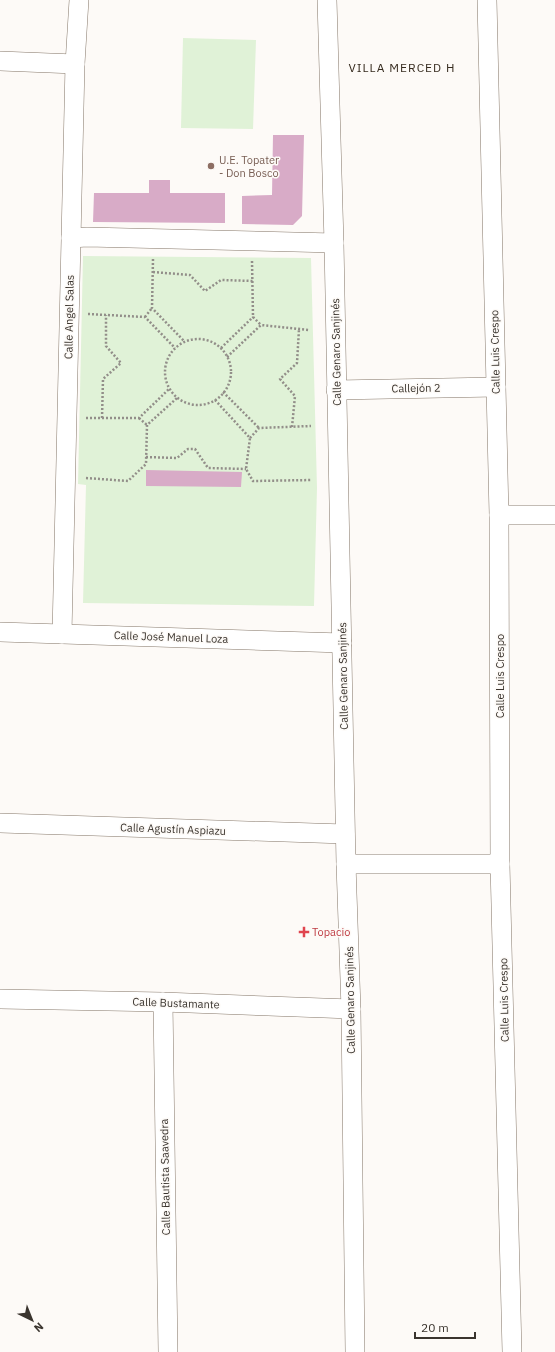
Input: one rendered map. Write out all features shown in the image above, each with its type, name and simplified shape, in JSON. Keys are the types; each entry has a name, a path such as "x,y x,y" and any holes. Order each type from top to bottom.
{"street":[{"name":"Calle Angel Salas","path":"62,634 75,64 79,0"},
{"name":"Calle Genaro Sanjinés","path":"328,0 346,864 351,1009 355,1352"},
{"name":"Calle Luis Crespo","path":"487,0 499,514 500,864 512,1352"},
{"path":"0,61 75,64"},
{"path":"71,238 87,237 334,243"},
{"name":"Callejón 2","path":"336,390 496,387"},
{"path":"499,514 555,514"},
{"name":"Calle José Manuel Loza","path":"0,632 342,643"},
{"name":"Calle Agustín Aspiazu","path":"0,823 346,834"},
{"path":"346,864 500,864"},
{"name":"Calle Bustamante","path":"0,999 163,1002 351,1009"},
{"name":"Calle Bautista Saavedra","path":"163,1002 168,1352"}],"path":[{"path":"145,317 152,308 153,259"},
{"path":"252,261 253,316 261,325 309,330"},
{"path":"153,272 190,275 205,291 221,280 253,281"},
{"path":"152,308 184,341"},
{"path":"86,314 145,317 175,348"},
{"path":"102,418 103,379 121,363 106,346 106,316"},
{"path":"221,348 253,316"},
{"path":"228,357 261,325"},
{"path":"292,427 295,396 280,379 298,363 298,329"},
{"path":"195,338 206,339 215,343 228,357 231,370 230,380 223,392 215,400 198,405 187,403 177,398 169,389 165,379 165,367 168,357 175,348 184,341 195,338"},
{"path":"138,418 169,389"},
{"path":"223,392 259,428"},
{"path":"146,425 177,398"},
{"path":"215,400 250,438"},
{"path":"86,418 138,418 146,425 146,464 128,481 86,478"},
{"path":"311,426 259,428 250,438 246,470 253,481 312,480"},
{"path":"146,457 177,458 188,449 195,449 208,468 246,470"}],"green space":[{"path":"183,38 256,40 253,129 181,128"},
{"path":"83,256 311,258 317,488 314,606 83,603 86,485 78,484"}],"building":[{"path":"273,135 304,135 302,216 293,225 242,224 242,196 272,195"},
{"path":"149,180 170,180 170,193 225,193 225,223 93,222 94,193 149,193"},
{"path":"146,470 242,472 241,487 146,486"}],"place":[{"name":"U.E. Topater - Don Bosco","path":"211,166"},
{"name":"Topacio","path":"304,932"}],"district":[{"name":"VILLA MERCED H","path":"402,67"}]}
